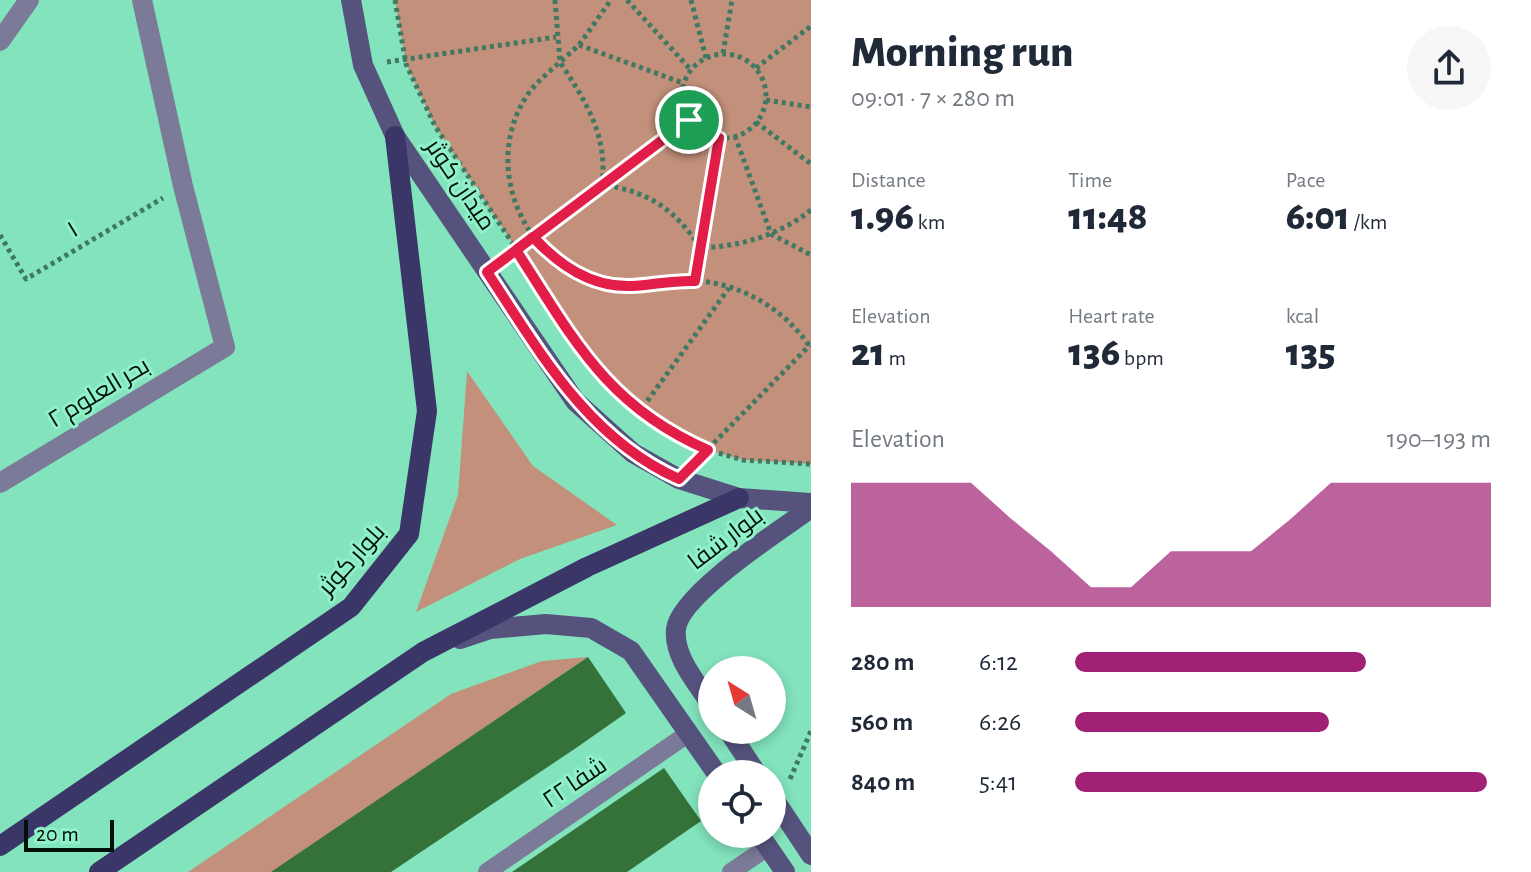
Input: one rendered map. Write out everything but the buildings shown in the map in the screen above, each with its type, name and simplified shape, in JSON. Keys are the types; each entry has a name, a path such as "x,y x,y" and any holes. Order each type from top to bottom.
{"main road":[{"name":"بلوار کوثر","path":"0,846 351,607 409,534 427,411 395,136"},
{"path":"99,872 423,652 587,567 739,498"}],"street":[{"path":"0,41 29,0"},
{"path":"142,0 183,186"},
{"path":"344,0 354,27"},
{"name":"میدان کوثر","path":"351,0 363,65 395,136 575,401 618,442 679,479 739,498 811,506"},
{"name":"بحر العلوم ۲","path":"0,483 225,347 183,186"},
{"name":"بلوار شفا","path":"698,685 682,660 676,628 694,595 811,506"},
{"path":"423,652 490,629 546,624 591,628 631,651 707,760"},
{"path":"786,818 811,855"},
{"path":"769,848 785,872"}],"lane":[{"name":"شفا ۲۲","path":"487,872 689,733"},
{"path":"731,872 757,848"}],"path":[{"path":"395,0 405,59 435,126 599,374 640,412 679,437 708,450 743,460 811,464"},
{"path":"555,0 560,62 597,127 603,155 602,185"},
{"path":"611,0 579,45 526,97 517,116 508,149 514,199 533,237 562,265 592,280 630,287 695,281 729,288 775,308 810,346 679,479"},
{"path":"627,0 691,70"},
{"path":"691,0 706,58"},
{"path":"723,53 732,0"},
{"path":"756,68 811,26"},
{"path":"363,65 556,37"},
{"path":"579,45 683,83"},
{"path":"723,53 747,60 756,68 766,89 766,100 756,122 735,136 719,138 707,135 689,120 681,96 683,83 691,70 706,58 723,53"},
{"path":"766,100 811,107"},
{"path":"487,272 689,120"},
{"path":"756,122 811,164"},
{"path":"735,136 771,234 811,255"},
{"path":"695,281 719,138"},
{"path":"602,185 636,192 667,208 700,248"},
{"name":"۱","path":"0,235 26,279 183,186"},
{"path":"700,248 748,242 771,234 811,210"},
{"path":"618,442 729,288"},
{"path":"786,780 811,731"}],"shaded area":[{"path":"395,0 811,0 811,464 743,460 708,450 649,419 599,374 435,126 406,64"},
{"path":"467,371 533,466 617,525 520,559 416,612 458,495"},
{"path":"588,657 272,872 188,872 451,694 542,661"}],"route":[{"path":"689,120 487,272 575,401 602,429 633,453 679,479 708,450 649,419 622,398 599,374 579,346 516,250 533,237 549,254 562,265 577,274 608,284 630,287 678,280 695,281 719,138 707,135 689,120"}]}
